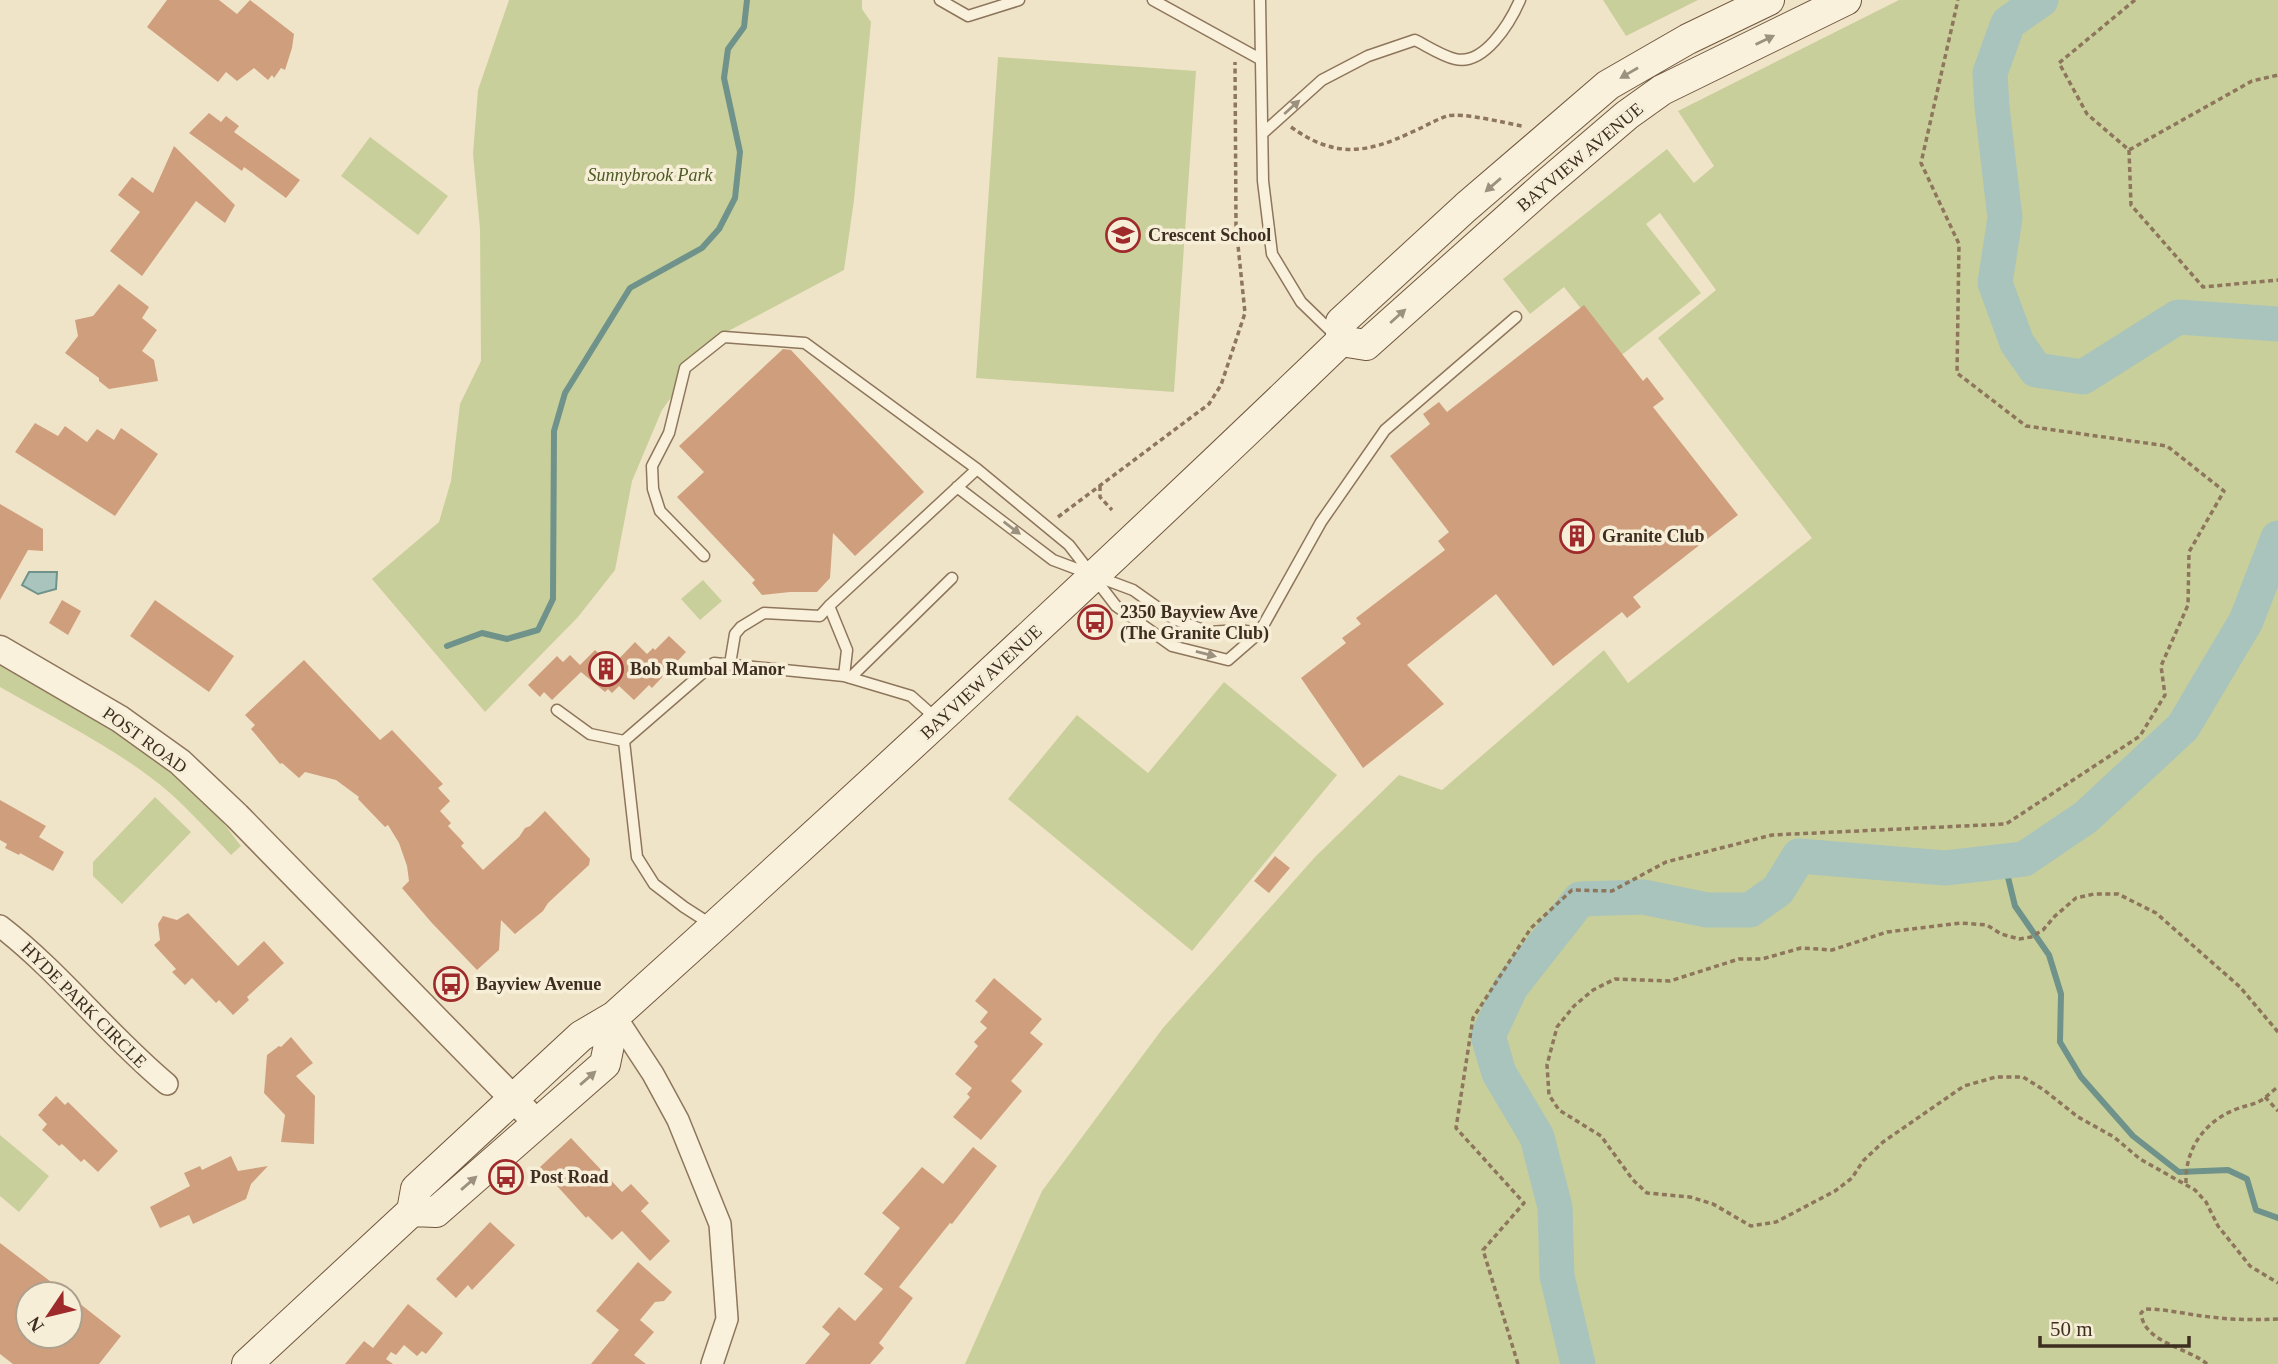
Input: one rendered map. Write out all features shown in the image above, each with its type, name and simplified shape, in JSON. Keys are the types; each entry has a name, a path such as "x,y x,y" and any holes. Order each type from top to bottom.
{"main road":[{"name":"BAYVIEW AVENUE","path":"247,1364 412,1211 416,1189 580,1036 615,1016 940,721 1341,341 1341,322 1466,207 1608,85 1688,39 1769,0"},
{"name":"BAYVIEW AVENUE","path":"1341,341 1366,345 1544,186 1662,90 1846,0"},
{"path":"412,1211 436,1212 605,1064 615,1016"}],"street":[{"name":"POST ROAD","path":"0,649 120,719 180,762 237,816 537,1123"},
{"name":"HYDE PARK CIRCLE","path":"0,926 30,948 138,1060 167,1084"},
{"path":"615,1016 653,1074 678,1120 720,1224 727,1318 712,1364"}],"lane":[{"path":"940,0 968,16 1019,0"},
{"path":"1153,0 1260,59"},
{"path":"1262,133 1322,80 1368,56 1415,40 1454,59 1471,60 1483,53 1511,19 1520,0"},
{"path":"1257,1 1263,181 1272,254 1301,302 1341,341"},
{"path":"704,556 660,511 653,489 652,466 669,433 685,368 724,337 805,343 976,469 1069,545 1116,606 1172,646 1228,660 1259,633 1321,522 1385,430 1516,317"},
{"path":"730,664 734,634 764,613 820,616 976,469"},
{"path":"957,487 1053,560 1133,590 1174,619 1209,632 1239,630 1259,633"},
{"path":"847,677 952,578"},
{"path":"829,606 847,650 847,677"},
{"path":"624,741 714,663 847,677 911,696 940,721"},
{"path":"557,710 590,734 624,741"},
{"path":"624,741 637,857 654,884 715,926"}],"path":[{"path":"1518,1364 1483,1250 1524,1203 1456,1128 1473,1018 1531,928 1572,890 1612,891 1666,862 1772,835 2007,824 2140,736 2165,695 2161,666 2188,605 2189,552 2224,491 2167,446 2026,426 1957,373 1959,244 1921,163 1958,0"},
{"path":"2135,0 2059,63 2087,114 2129,150 2131,205 2203,287 2278,280"},
{"path":"1046,527 1209,404 1221,385 1245,313 1236,226 1235,45"},
{"path":"2129,150 2252,81 2278,75"},
{"path":"1279,118 1308,139 1334,149 1362,150 1397,139 1449,116 1527,127"},
{"path":"1100,486 1100,497 1112,510"},
{"path":"2278,1032 2240,987 2156,913 2118,894 2094,894 2076,898 2043,930 2031,937 2019,939 2001,934 1987,925 1961,923 1887,932 1832,950 1801,948 1762,958 1739,958 1670,981 1615,979 1583,998 1557,1027 1547,1065 1549,1095 1559,1110 1601,1136 1633,1180 1647,1193 1702,1200 1752,1226 1776,1222 1835,1191 1852,1178 1863,1161 1883,1142 1964,1086 1996,1077 2022,1077 2044,1090 2078,1117 2114,1137 2140,1159 2186,1184 2206,1202 2218,1226 2250,1266 2278,1283"},
{"path":"2186,1184 2186,1165 2194,1145 2208,1125 2232,1111 2259,1102 2278,1087"},
{"path":"2264,1097 2278,1111"},
{"path":"2207,1364 2151,1333 2142,1322 2141,1313 2145,1309 2163,1309 2210,1317 2278,1319"}],"green space":[{"name":"Sunnybrook Park","path":"509,0 862,0 862,9 871,22 854,200 844,270 713,339 662,410 632,481 615,570 578,617 485,712 372,579 439,522 451,481 460,404 481,361 480,229 473,154 478,90"},
{"path":"1603,0 1698,0 1626,36"},
{"path":"1899,0 2278,0 2278,1364 965,1364 1042,1191 1163,1028 1315,857 1399,775 1442,790 1604,650 1628,683 1812,538 1658,338 1716,290 1660,213 1646,224 1701,293 1619,357 1564,287 1530,314 1503,279 1667,149 1694,183 1714,166 1678,111"},
{"path":"998,57 1196,71 1174,392 976,378"},
{"path":"370,137 448,196 418,235 341,176"},
{"path":"703,580 722,601 700,620 681,599"},
{"path":"0,665 108,725 160,760 205,800 241,846 231,855 178,800 151,777 88,736 0,687"},
{"path":"1224,682 1337,775 1192,951 1008,799 1077,715 1148,773"},
{"path":"155,797 191,832 122,904 93,876 93,862"},
{"path":"0,1135 49,1176 19,1212 0,1196"}],"water":[{"path":"29,572 57,572 56,589 38,594 22,585"}],"building":[{"path":"167,0 219,0 237,14 250,0 294,34 285,70 281,68 274,78 272,75 268,80 254,68 237,81 226,72 218,82 147,27"},
{"path":"209,113 221,122 226,116 239,126 234,132 300,180 286,198 244,167 242,171 189,133"},
{"path":"174,146 235,205 225,223 196,201 142,276 110,251 140,212 118,195 132,177 153,193"},
{"path":"119,284 149,307 142,318 157,330 142,351 154,360 158,381 109,389 99,378 65,353 78,336 75,320 93,316"},
{"name":"Granite Club","path":"1584,305 1643,381 1647,377 1664,399 1653,407 1738,515 1633,597 1641,607 1627,618 1622,612 1553,666 1496,594 1407,665 1444,704 1363,768 1301,678 1346,643 1342,638 1361,624 1356,618 1445,550 1438,541 1449,532 1390,456 1430,424 1423,414 1439,402 1447,412"},
{"path":"783,349 791,350 924,492 855,556 833,533 830,578 817,592 762,595 752,583 755,580 677,497 704,472 679,446"},
{"path":"35,423 58,436 65,426 87,442 97,429 114,440 121,428 158,454 115,516 15,452"},
{"path":"0,504 43,529 43,551 28,550 0,600"},
{"path":"62,600 81,611 68,635 49,623"},
{"path":"155,600 234,656 209,692 130,636"},
{"name":"Bob Rumbal Manor","path":"669,636 686,652 652,688 649,685 634,700 619,686 612,693 608,689 605,692 581,672 552,700 544,692 540,697 528,685 557,656 563,662 570,655 580,665 595,650 612,666 635,642 647,654"},
{"path":"304,660 380,740 392,730 443,784 438,788 450,801 440,811 451,823 448,826 464,843 461,846 483,870 545,811 590,859 589,865 548,903 543,911 515,934 501,920 499,950 477,970 402,888 409,881 407,866 399,843 388,825 385,827 359,797 336,780 305,772 299,778 280,764 251,729 255,725 245,715"},
{"path":"0,800 46,826 39,837 64,852 53,871 5,848 7,844 0,840"},
{"path":"1275,856 1290,868 1269,893 1254,881"},
{"path":"188,913 238,966 264,941 284,963 247,997 249,1000 233,1015 219,1000 216,1003 192,978 185,985 172,972 176,969 154,945 160,940 158,924 163,916 177,920"},
{"path":"994,978 1042,1019 1030,1033 1043,1044 1011,1081 1022,1091 981,1140 953,1117 970,1097 967,1094 972,1088 955,1074 978,1046 974,1042 987,1028 980,1022 988,1012 975,1001"},
{"path":"291,1037 313,1063 296,1076 315,1096 314,1144 281,1142 285,1115 264,1093 267,1055"},
{"path":"56,1096 65,1105 68,1102 118,1151 98,1172 84,1159 81,1162 62,1144 59,1146 42,1130 47,1124 38,1115"},
{"path":"571,1138 622,1192 631,1184 649,1203 641,1211 670,1241 650,1261 622,1231 612,1240 588,1216 586,1218 540,1167"},
{"path":"973,1147 997,1166 899,1287 913,1298 879,1343 884,1348 870,1364 805,1364 830,1334 822,1327 839,1307 855,1321 883,1289 864,1274 900,1228 882,1213 922,1167 943,1184"},
{"path":"231,1156 238,1171 268,1166 251,1184 246,1199 193,1224 189,1215 160,1228 150,1207 190,1186 184,1173 200,1166 202,1170"},
{"path":"490,1222 515,1245 472,1290 468,1285 456,1298 436,1279"},
{"path":"0,1243 49,1280 14,1280 14,1350 84,1350 84,1307 121,1336 99,1364 13,1364 0,1354"},
{"path":"638,1262 672,1292 664,1301 655,1302 640,1320 654,1332 634,1355 646,1364 591,1364 619,1330 596,1311"},
{"path":"408,1304 443,1333 426,1354 422,1351 417,1356 404,1345 396,1355 391,1352 386,1359 393,1364 345,1364 364,1341 373,1348"}],"waterway":[{"path":"447,646 482,633 507,639 538,630 553,599 554,431 565,393 630,288 702,248 719,229 735,198 740,152 724,78 728,49 744,27 747,0"},
{"path":"2041,0 2008,23 1990,73 2005,218 1995,283 2017,343 2036,370 2083,377 2178,317 2278,324"},
{"path":"1578,1364 1557,1276 1555,1207 1537,1137 1499,1073 1488,1036 1511,987 1580,899 1643,897 1707,910 1750,910 1778,890 1799,856 1945,868 2024,859 2086,817 2183,727 2246,621 2278,538"},
{"path":"2004,861 2015,906 2049,955 2061,994 2060,1042 2081,1077 2133,1136 2179,1172 2228,1170 2247,1179 2256,1210 2278,1218"}],"place":[{"name":"Crescent School","path":"1123,235"},
{"name":"Granite Club","path":"1577,536"},
{"name":"2350 Bayview Ave (The Granite Club)","path":"1095,622"},
{"name":"Bob Rumbal Manor","path":"606,669"},
{"name":"Bayview Avenue","path":"451,984"},
{"name":"Post Road","path":"506,1177"}]}
